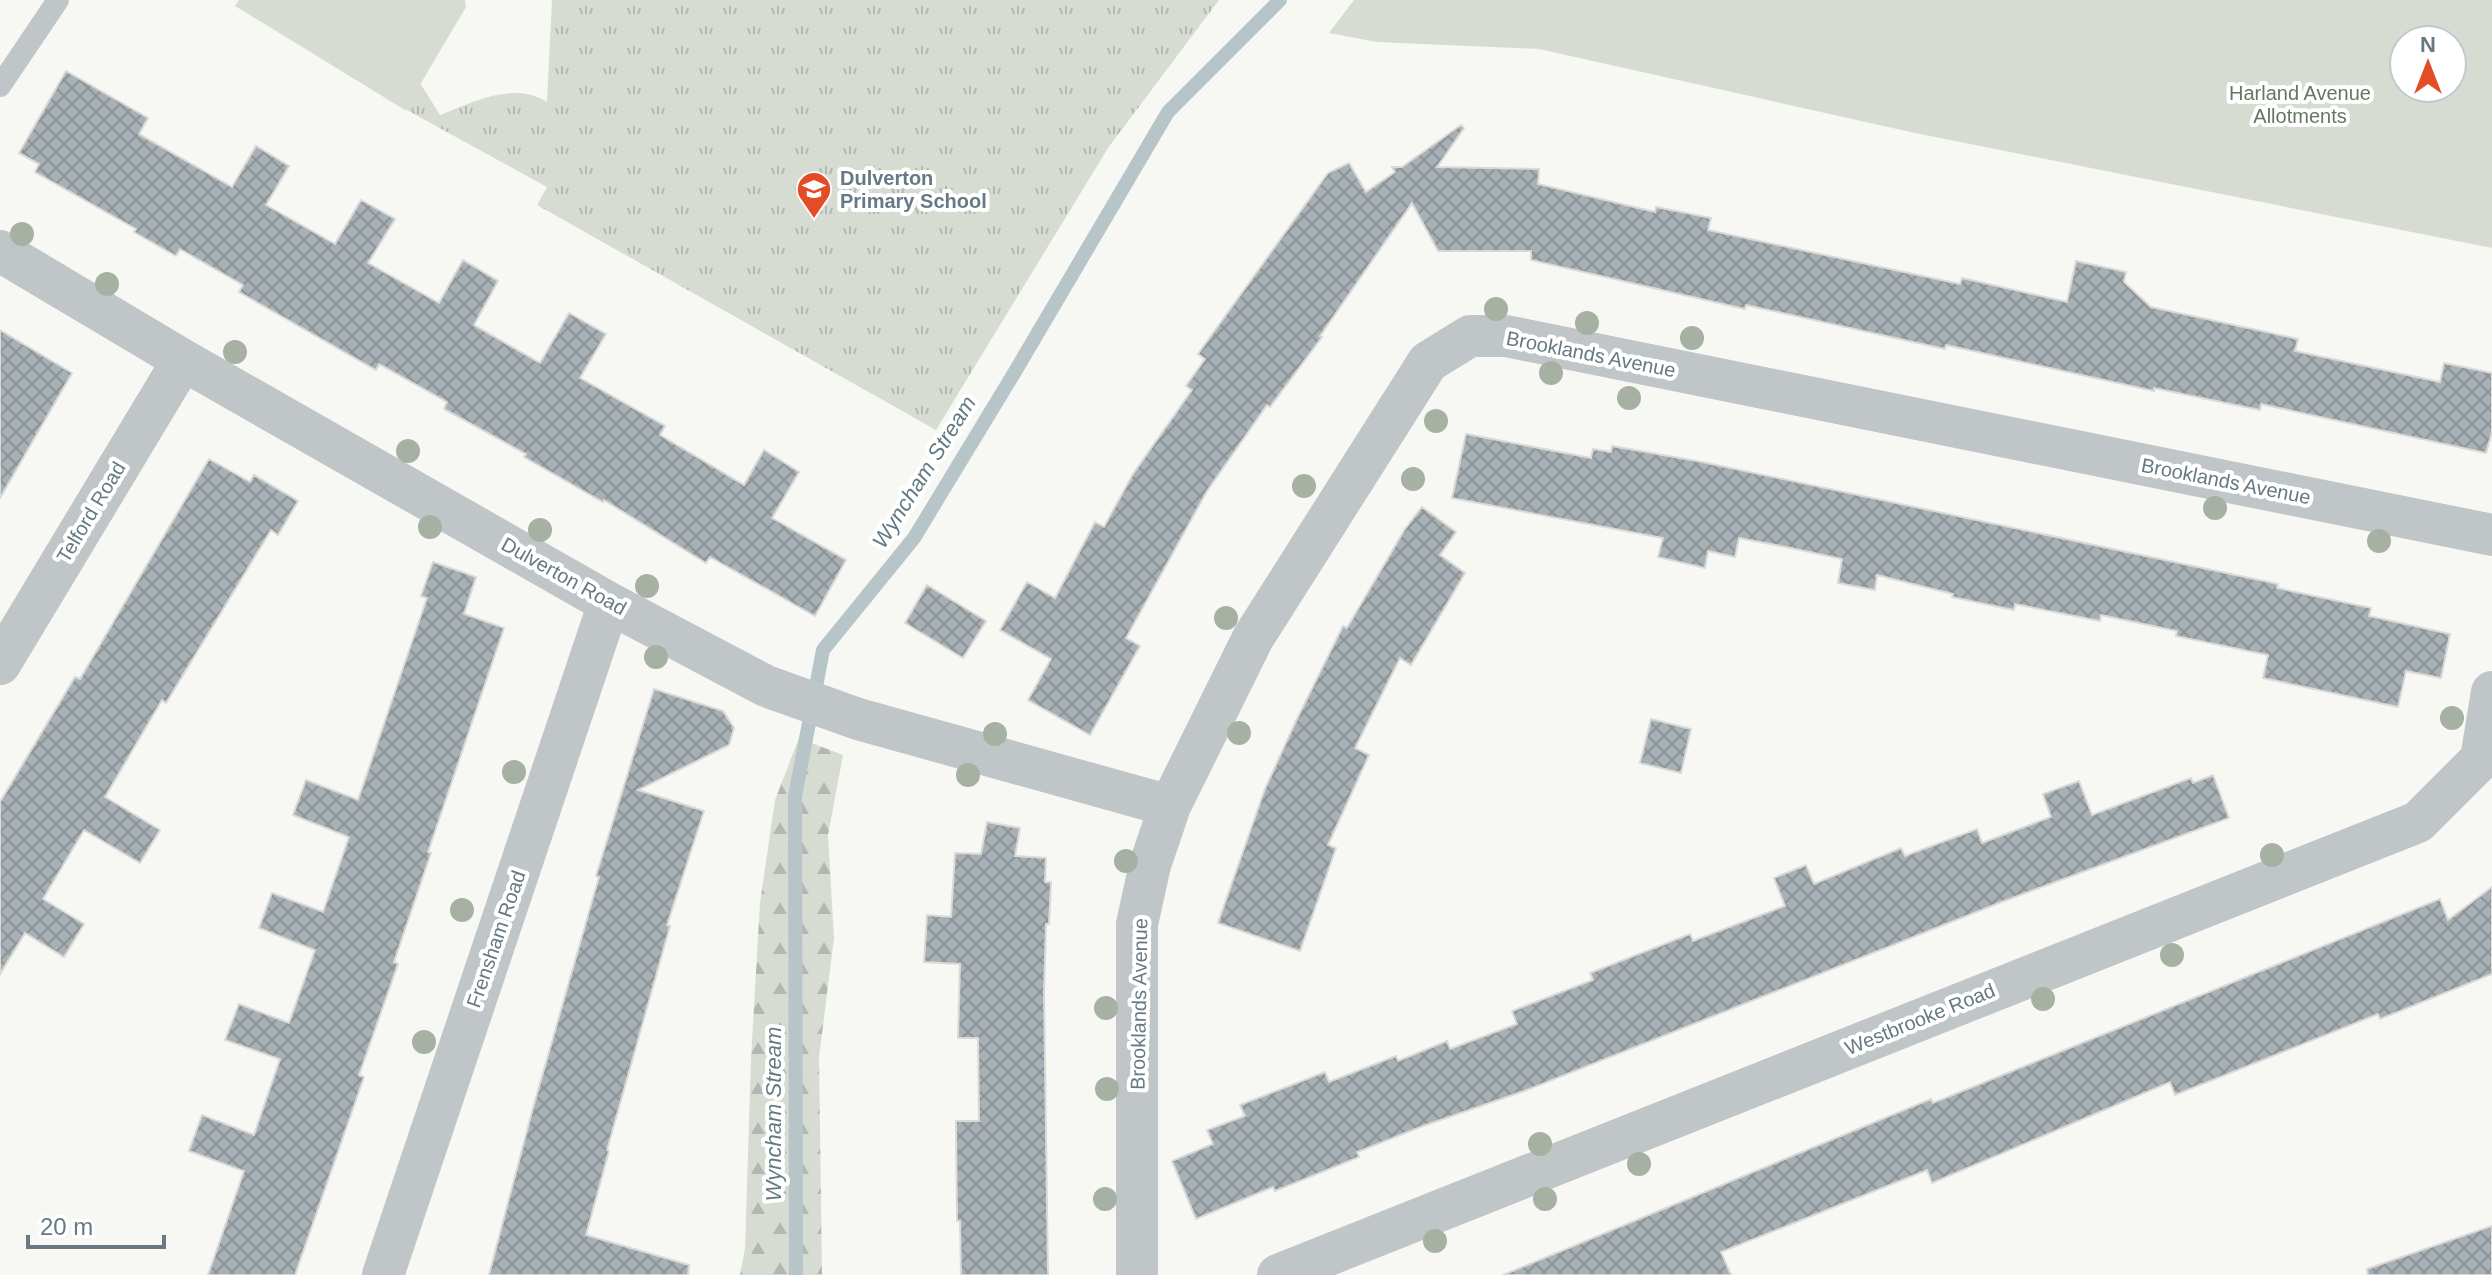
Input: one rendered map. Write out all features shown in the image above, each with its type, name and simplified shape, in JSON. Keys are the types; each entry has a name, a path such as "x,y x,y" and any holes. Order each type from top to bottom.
{"street":[{"name":"Dulverton Road","path":"0,251 183,360 609,603 766,686 858,719 1170,806"},
{"name":"Brooklands Avenue","path":"1137,1275 1137,924 1150,865 1170,806 1253,638 1428,362 1470,336 1506,336 2492,535"},
{"name":"Telford Road","path":"0,664 183,360"},
{"name":"Frensham Road","path":"383,1275 609,603"},
{"name":"Westbrooke Road","path":"1278,1275 2418,822 2481,759 2492,692"}],"lane":[{"path":"0,86 58,0"}],"green space":[{"path":"239,0 465,0 466,7 405,110 235,6"},
{"name":"Dulverton Primary School","path":"552,0 1219,0 1108,148 936,430 537,205 547,187 385,98 420,83 440,115 507,93 521,93 547,102"},
{"name":"Harland Avenue Allotments","path":"1354,0 2492,0 2492,248 1915,133 1539,49 1377,42 1329,33"},
{"path":"799,738 843,755 828,835 834,938 819,1057 822,1275 740,1275 745,1249 760,903 775,800"}],"building":[{"path":"66,71 148,118 139,134 232,187 256,146 289,166 266,205 335,244 361,200 395,219 368,263 439,303 463,260 498,281 474,325 540,363 569,313 606,334 580,378 665,426 660,435 744,485 764,450 799,472 772,518 846,560 815,616 710,557 706,563 604,500 524,457 526,454 444,409 447,402 379,364 376,370 239,292 243,285 180,249 176,256 134,232 136,229 35,172 39,164 19,153"},
{"path":"1461,125 1464,128 1437,167 1539,169 1538,184 1655,212 1656,207 1711,218 1708,230 1960,284 1962,278 2067,302 2076,261 2126,272 2124,282 2151,307 2298,339 2295,351 2440,382 2444,363 2492,373 2492,432 2486,453 2261,404 2260,410 2154,388 2154,391 1946,345 1945,349 1746,305 1745,309 1531,260 1531,251 1438,251 1412,203 1322,337 1270,407 1267,405 1207,491 1126,638 1140,646 1090,735 1028,700 1051,659 1000,630 1027,582 1055,598 1095,522 1104,527 1133,474 1192,390 1186,386 1205,359 1198,354 1328,173 1349,163 1366,192 1395,172 1392,167 1402,167"},
{"path":"0,330 72,373 0,498"},
{"path":"1466,434 1591,458 1593,449 1611,452 1612,446 1702,462 2278,584 2277,588 2371,608 2369,616 2450,634 2441,678 2406,671 2398,707 2263,678 2268,655 2176,636 2177,631 2101,615 2100,621 2015,604 2014,610 1952,597 1953,594 1877,575 1875,590 1838,583 1842,559 1791,548 1739,538 1735,557 1708,551 1705,568 1658,557 1663,538 1452,498"},
{"path":"209,459 250,482 254,475 298,501 278,535 271,530 166,703 162,700 105,797 160,830 140,863 84,830 43,899 84,924 64,957 25,933 0,974 0,802 75,677 80,679"},
{"path":"1422,507 1456,532 1440,555 1465,573 1411,665 1400,658 1355,748 1369,755 1328,845 1336,848 1300,951 1218,923 1265,789 1296,721 1343,626 1347,628 1405,529"},
{"path":"433,562 476,577 464,614 504,628 428,852 431,853 394,962 398,964 359,1075 364,1077 295,1275 208,1275 244,1171 189,1151 202,1115 254,1135 280,1059 225,1040 239,1004 289,1023 315,950 259,928 272,893 323,912 349,837 293,815 306,780 358,800 427,598 421,596"},
{"path":"927,585 986,621 963,658 905,623"},
{"path":"654,689 723,711 734,728 729,745 638,790 704,811 667,925 670,926 586,1235 689,1265 688,1275 489,1275 599,877 596,876"},
{"path":"1651,719 1691,729 1681,773 1640,763"},
{"path":"2213,775 2229,818 2004,901 1524,1091 1423,1126 1357,1152 1359,1157 1275,1191 1273,1187 1196,1219 1172,1161 1213,1144 1207,1130 1245,1116 1240,1105 1325,1072 1329,1082 1396,1056 1398,1061 1447,1041 1450,1049 1517,1024 1512,1011 1593,980 1590,973 1690,934 1693,941 1785,906 1774,878 1806,865 1814,884 1901,848 1905,856 1977,829 1982,843 2051,817 2043,794 2079,781 2092,815 2191,778 2193,783"},
{"path":"987,822 1020,828 1015,856 1046,858 1045,882 1051,882 1044,992 1048,1275 961,1275 956,1121 979,1121 978,1038 958,1038 960,964 924,962 927,915 951,917 955,853 981,854"},
{"path":"2492,887 2492,974 2380,1019 2378,1014 2175,1095 2170,1082 1932,1183 1927,1170 1721,1252 1731,1275 1503,1275 1931,1099 1933,1103 2440,899 2448,920"},
{"path":"2492,1226 2492,1275 2368,1275 2367,1269"}],"waterway":[{"name":"Wyncham Stream","path":"796,1275 795,796 823,650 914,538 1168,112 1280,0"}],"place":[{"name":"Dulverton Primary School","path":"814,220"}]}
